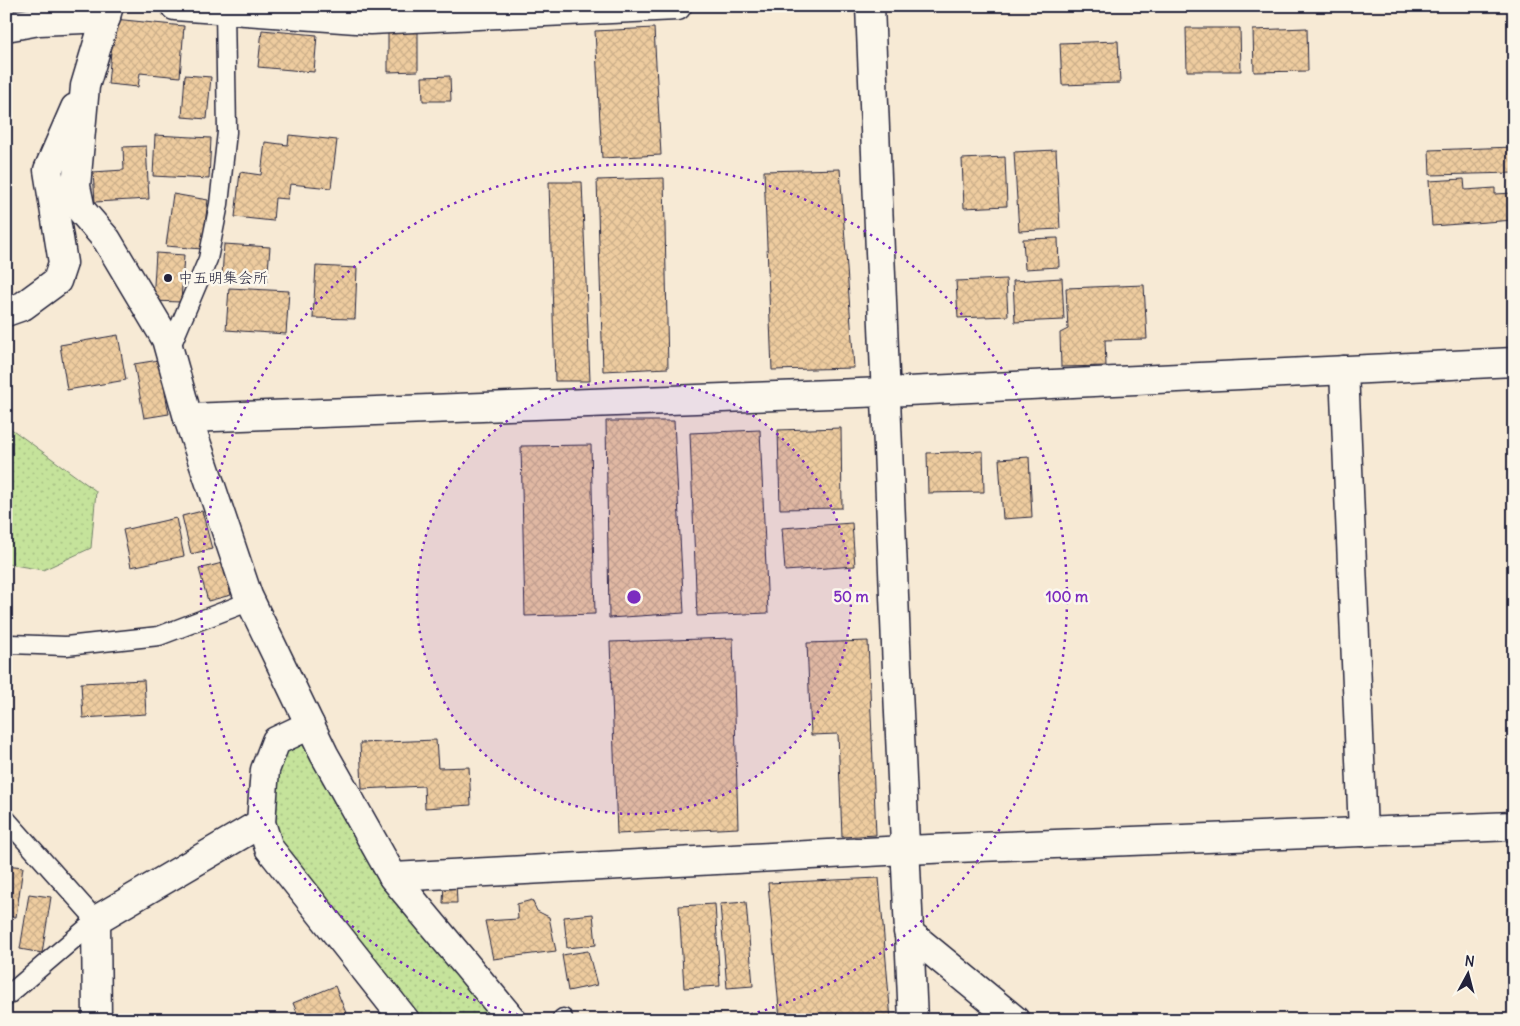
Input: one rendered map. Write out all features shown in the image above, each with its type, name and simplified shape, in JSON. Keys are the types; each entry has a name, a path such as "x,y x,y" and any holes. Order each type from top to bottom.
{"street":[{"path":"175,6 370,20 392,13 678,6"},
{"path":"870,6 912,1020"},
{"path":"6,27 108,12 85,86 48,170 63,263 57,281 23,306 6,312"},
{"path":"85,86 76,186 81,210 107,240 166,339 188,418 251,601 324,754 394,877 512,1020"},
{"path":"188,418 886,392 1514,362"},
{"path":"1344,370 1363,832"},
{"path":"310,725 276,741 265,770 261,823 269,848 405,1020"},
{"path":"98,1020 96,920 261,823"},
{"path":"394,877 905,850 1514,826"},
{"path":"908,932 1015,1020"}],"lane":[{"path":"170,351 208,259 219,204 227,132 225,10"},
{"path":"6,646 10,644 66,646 159,636 251,601"},
{"path":"6,819 96,920 6,997"},
{"path":"370,976 390,1020"}],"green space":[{"path":"6,425 96,491 91,548 43,570 8,564 6,598"},
{"path":"312,729 387,864 513,1020 405,1020 277,858 264,782 276,741"}],"building":[{"path":"114,19 184,26 180,77 140,73 138,87 108,84"},
{"path":"654,28 661,155 602,158 595,31"},
{"path":"1186,28 1240,28 1241,71 1187,71"},
{"path":"1307,28 1308,71 1254,72 1253,30"},
{"path":"262,30 317,35 314,72 258,67"},
{"path":"388,32 418,32 418,71 388,72"},
{"path":"1118,41 1120,83 1062,85 1060,43"},
{"path":"185,75 211,77 207,119 182,117"},
{"path":"450,76 451,101 423,101 422,77"},
{"path":"155,135 211,138 209,179 153,176"},
{"path":"289,135 337,140 331,188 290,184 288,199 275,198 273,221 235,217 240,172 261,175 265,142 288,145"},
{"path":"146,146 149,199 95,202 93,172 124,170 123,147"},
{"path":"1514,147 1514,173 1430,175 1429,150"},
{"path":"1056,150 1060,229 1019,231 1014,152"},
{"path":"1005,157 1007,206 964,208 962,159"},
{"path":"840,169 854,368 772,370 764,171"},
{"path":"664,178 668,368 603,371 597,180"},
{"path":"1464,179 1465,190 1495,188 1495,194 1514,193 1514,220 1432,226 1429,181"},
{"path":"549,182 582,182 590,381 555,381"},
{"path":"173,194 208,200 202,249 166,246"},
{"path":"1058,238 1059,267 1025,269 1023,239"},
{"path":"224,244 270,247 267,282 222,278"},
{"name":"中五明集会所","path":"156,253 184,255 181,302 153,301"},
{"path":"316,266 357,268 355,319 313,318"},
{"path":"1062,278 1064,320 1015,322 1013,281"},
{"path":"1006,279 1008,316 958,318 956,281"},
{"path":"1144,285 1147,339 1105,340 1106,366 1061,367 1060,333 1068,329 1066,288"},
{"path":"229,288 289,291 286,334 226,330"},
{"path":"118,335 126,380 67,390 60,345"},
{"path":"159,360 169,414 144,418 134,364"},
{"path":"606,421 674,421 684,613 609,618"},
{"path":"841,428 842,508 780,509 778,430"},
{"path":"760,430 768,613 697,616 690,433"},
{"path":"591,445 595,614 525,616 521,446"},
{"path":"983,451 984,492 928,493 927,453"},
{"path":"1029,457 1032,517 1003,519 999,459"},
{"path":"202,511 212,549 191,554 182,516"},
{"path":"176,518 184,556 131,567 123,530"},
{"path":"852,523 855,566 785,571 782,528"},
{"path":"222,563 231,595 208,601 199,569"},
{"path":"733,638 738,828 617,834 610,642"},
{"path":"868,641 876,835 842,837 838,734 811,735 807,643"},
{"path":"144,680 146,714 83,718 81,683"},
{"path":"436,740 438,768 469,767 471,805 425,808 424,786 362,789 360,743"},
{"path":"6,865 23,867 16,917 6,916"},
{"path":"879,878 891,1020 780,1020 768,883"},
{"path":"456,882 457,903 443,903 444,883"},
{"path":"29,894 51,897 42,953 20,949"},
{"path":"532,900 537,911 549,917 556,951 493,959 485,921 518,919 517,904"},
{"path":"746,902 753,986 727,988 720,904"},
{"path":"715,904 720,986 684,988 679,906"},
{"path":"593,914 596,945 567,948 564,917"},
{"path":"588,951 597,985 568,991 562,955"},
{"path":"335,986 346,1013 328,1020 300,1020 293,1003"}],"place":[{"name":"中五明集会所","path":"168,278"}]}
